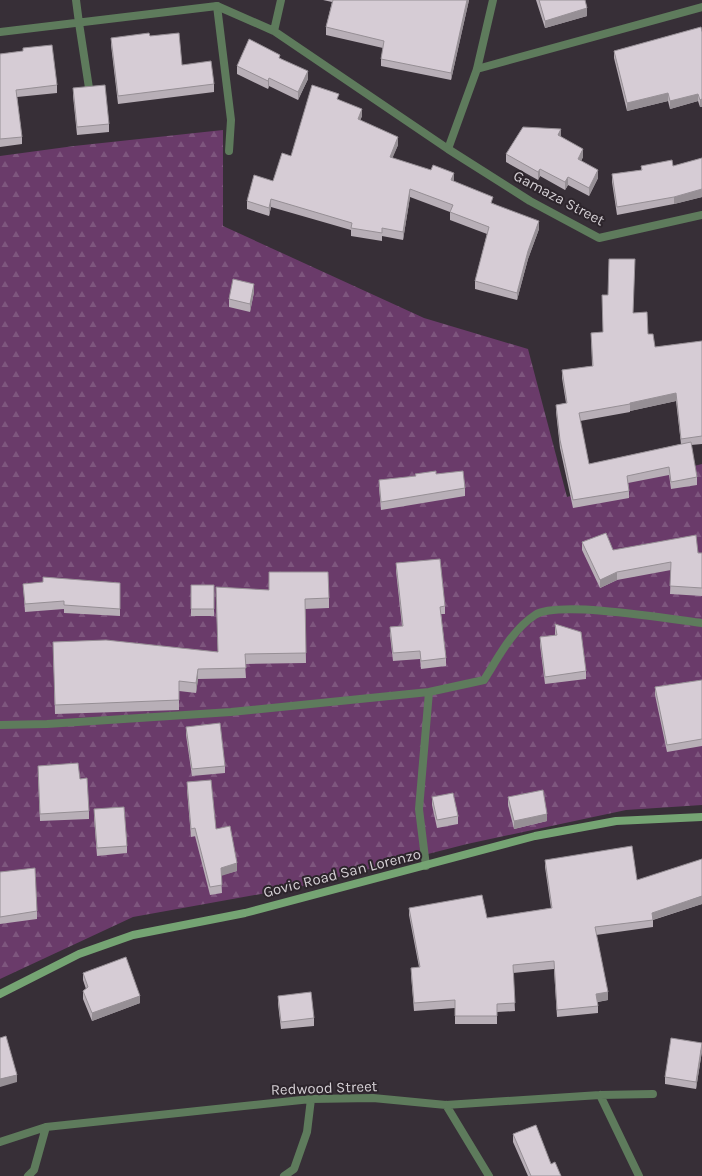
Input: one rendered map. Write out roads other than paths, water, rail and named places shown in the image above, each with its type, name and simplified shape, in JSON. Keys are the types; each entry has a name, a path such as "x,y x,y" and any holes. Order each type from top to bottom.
{"main road":[{"name":"Govic Road San Lorenzo","path":"0,994 79,954 133,935 245,913 535,836 616,821 702,817"}],"street":[{"path":"76,0 89,88"},
{"path":"274,31 281,0"},
{"path":"448,149 477,69 493,0"},
{"path":"0,32 217,6 231,120 229,152"},
{"name":"Gamaza Street","path":"217,6 274,31 448,149 530,201 598,238 702,215"},
{"path":"477,69 702,7"},
{"path":"0,725 47,724 231,712 429,692 484,680 512,637 536,614 562,608 626,613 702,623"},
{"path":"426,866 419,809 429,692"},
{"name":"Redwood Street","path":"0,1142 46,1127 312,1099 373,1098 446,1105 600,1095 653,1094"},
{"path":"600,1095 639,1176"},
{"path":"284,1176 294,1169 307,1132 312,1099"},
{"path":"446,1105 489,1176"},
{"path":"28,1176 34,1170 46,1127"}]}
